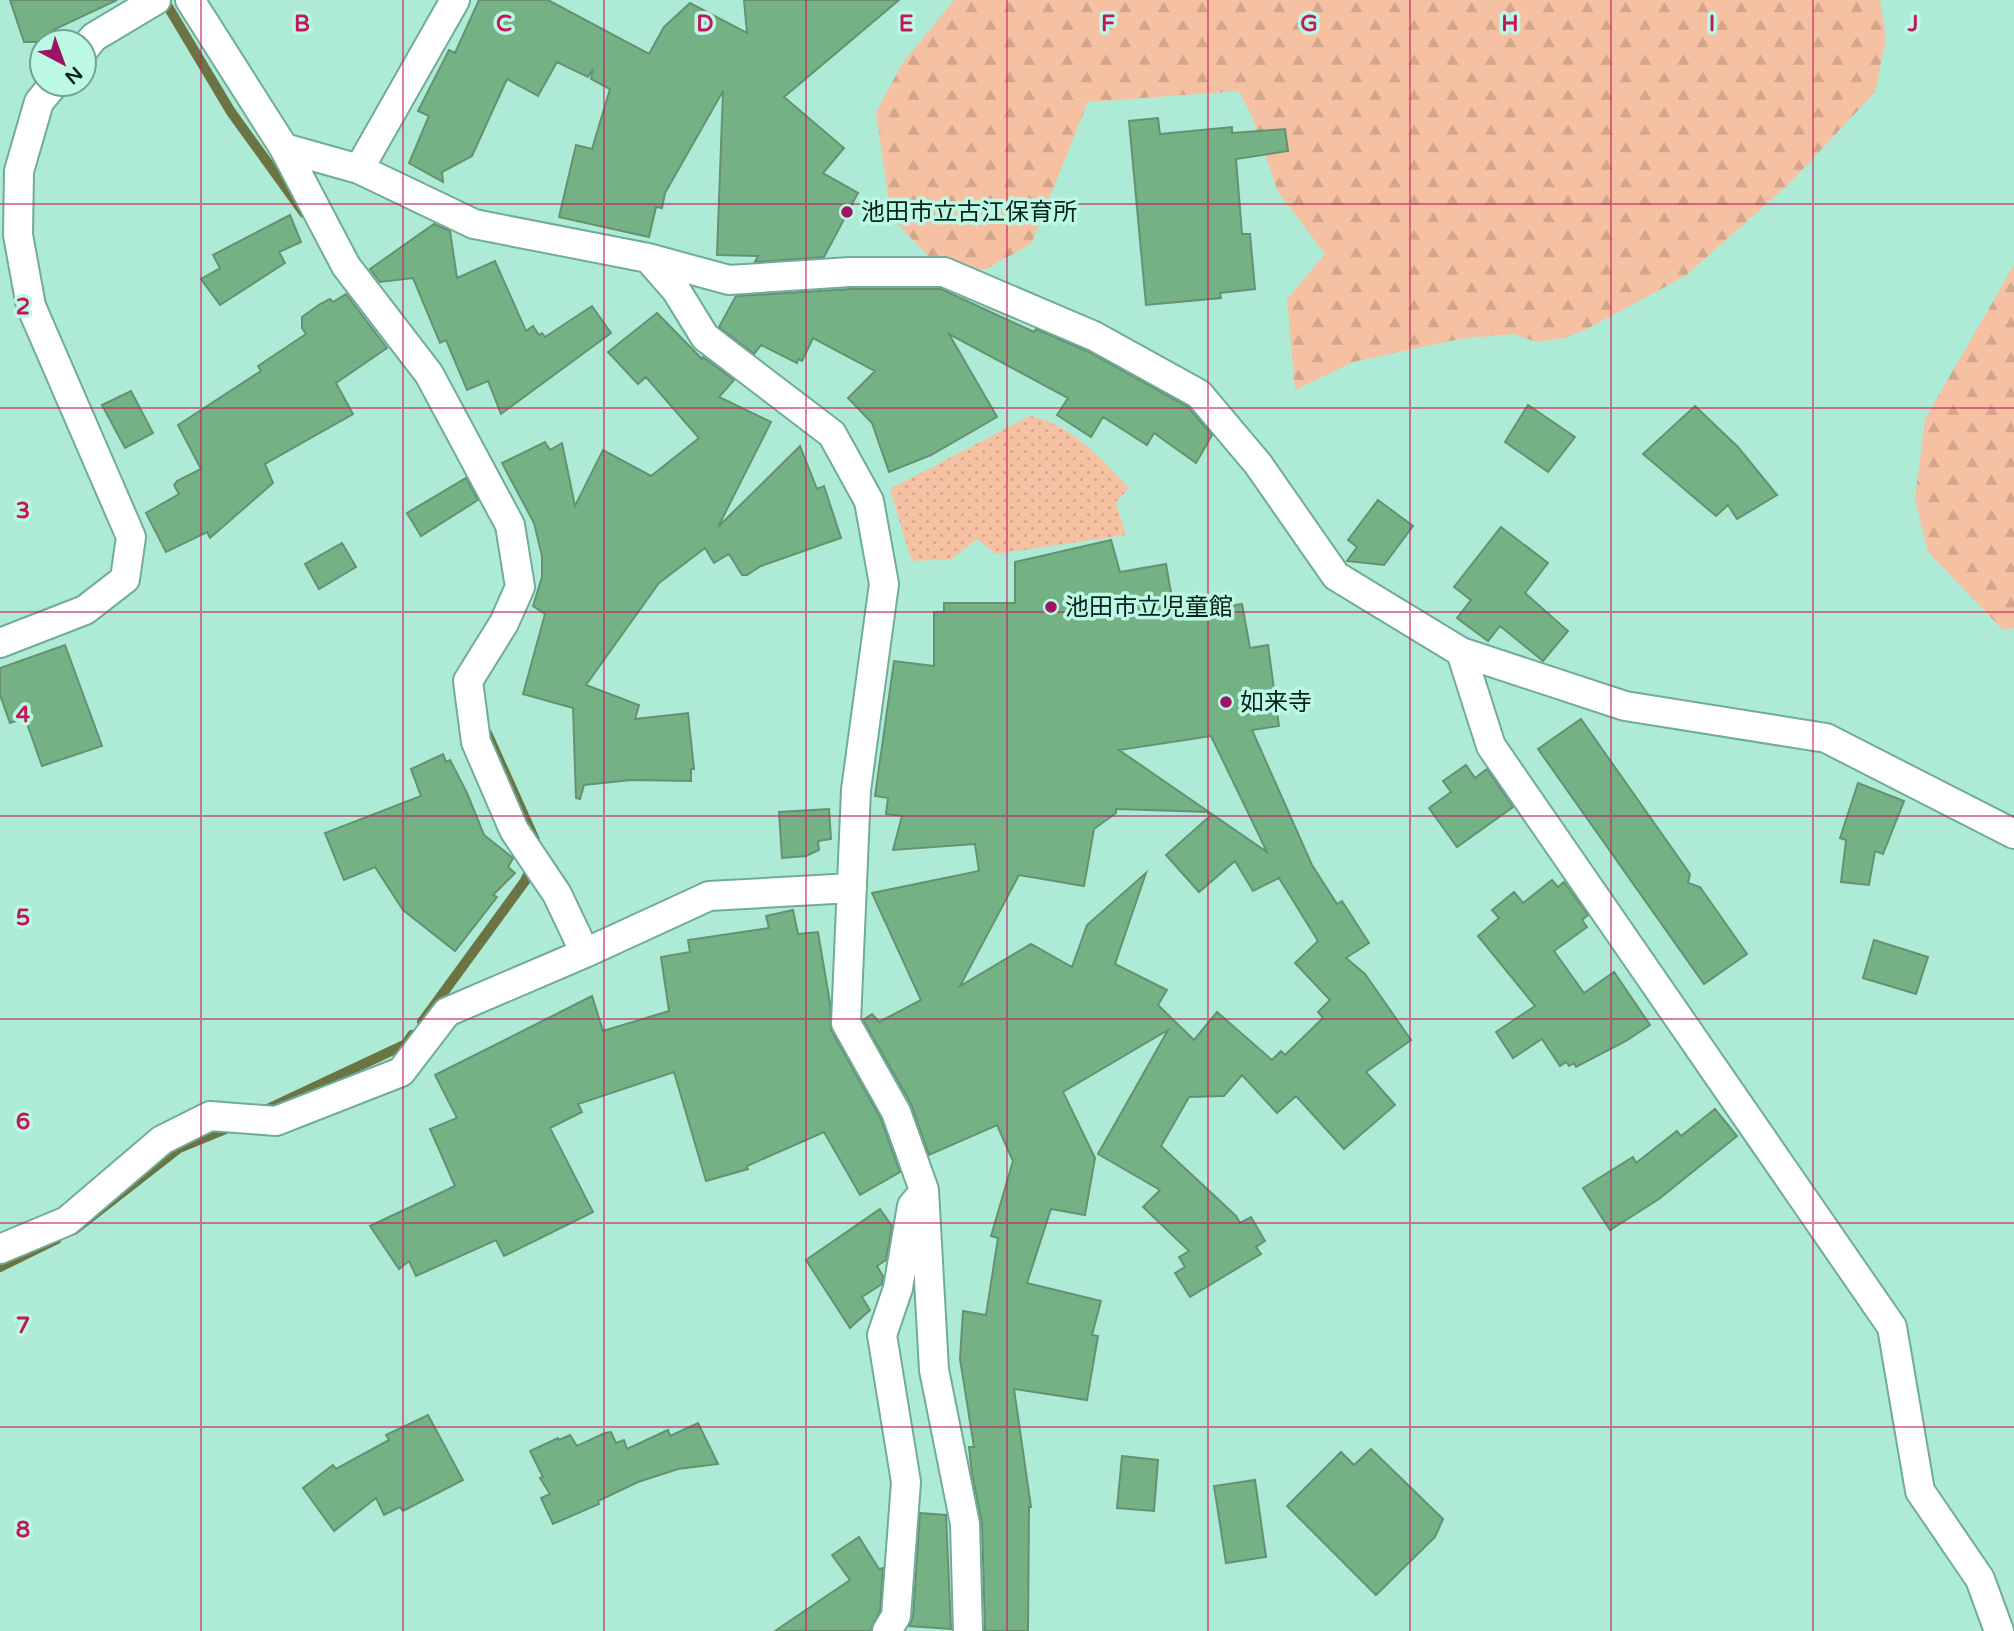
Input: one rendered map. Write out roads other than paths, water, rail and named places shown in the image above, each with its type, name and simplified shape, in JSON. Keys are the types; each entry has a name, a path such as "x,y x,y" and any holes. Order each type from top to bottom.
{"street":[{"path":"98,35 156,0"},
{"path":"190,0 284,148 346,266 429,373 510,525 520,587 504,623 468,681 476,742 514,830 557,894 586,953"},
{"path":"359,169 455,0"},
{"path":"0,643 85,610 125,579 131,537 31,306 18,235 19,171 42,98"},
{"path":"284,148 359,169 474,224 648,258 729,280 850,272 944,272 1094,336 1199,394 1258,464 1336,576 1461,652 1625,706 1826,738 2014,834"},
{"path":"648,258 676,290 705,337 832,434 869,500 884,584 856,790 846,1023 896,1112 924,1190 934,1370 965,1524 968,1631"},
{"path":"1461,652 1491,747 1892,1327 1920,1491 1980,1579 1999,1631"},
{"path":"0,1249 67,1221 162,1140 211,1116 276,1121 401,1072 447,1012 586,953 709,896 852,888"},
{"path":"887,1631 896,1616 906,1482 882,1335 898,1288 912,1206 924,1190"}],"waterway":[{"path":"164,0 231,112 304,213"},
{"path":"487,733 535,840"},
{"path":"422,1022 525,881 533,864"},
{"path":"259,1113 406,1044 412,1035"},
{"path":"74,1230 179,1148 235,1125"},
{"path":"0,1267 57,1239"}],"place":[{"name":"池田市立古江保育所","path":"847,212"},
{"name":"池田市立児童館","path":"1051,607"},
{"name":"如来寺","path":"1226,702"}]}
